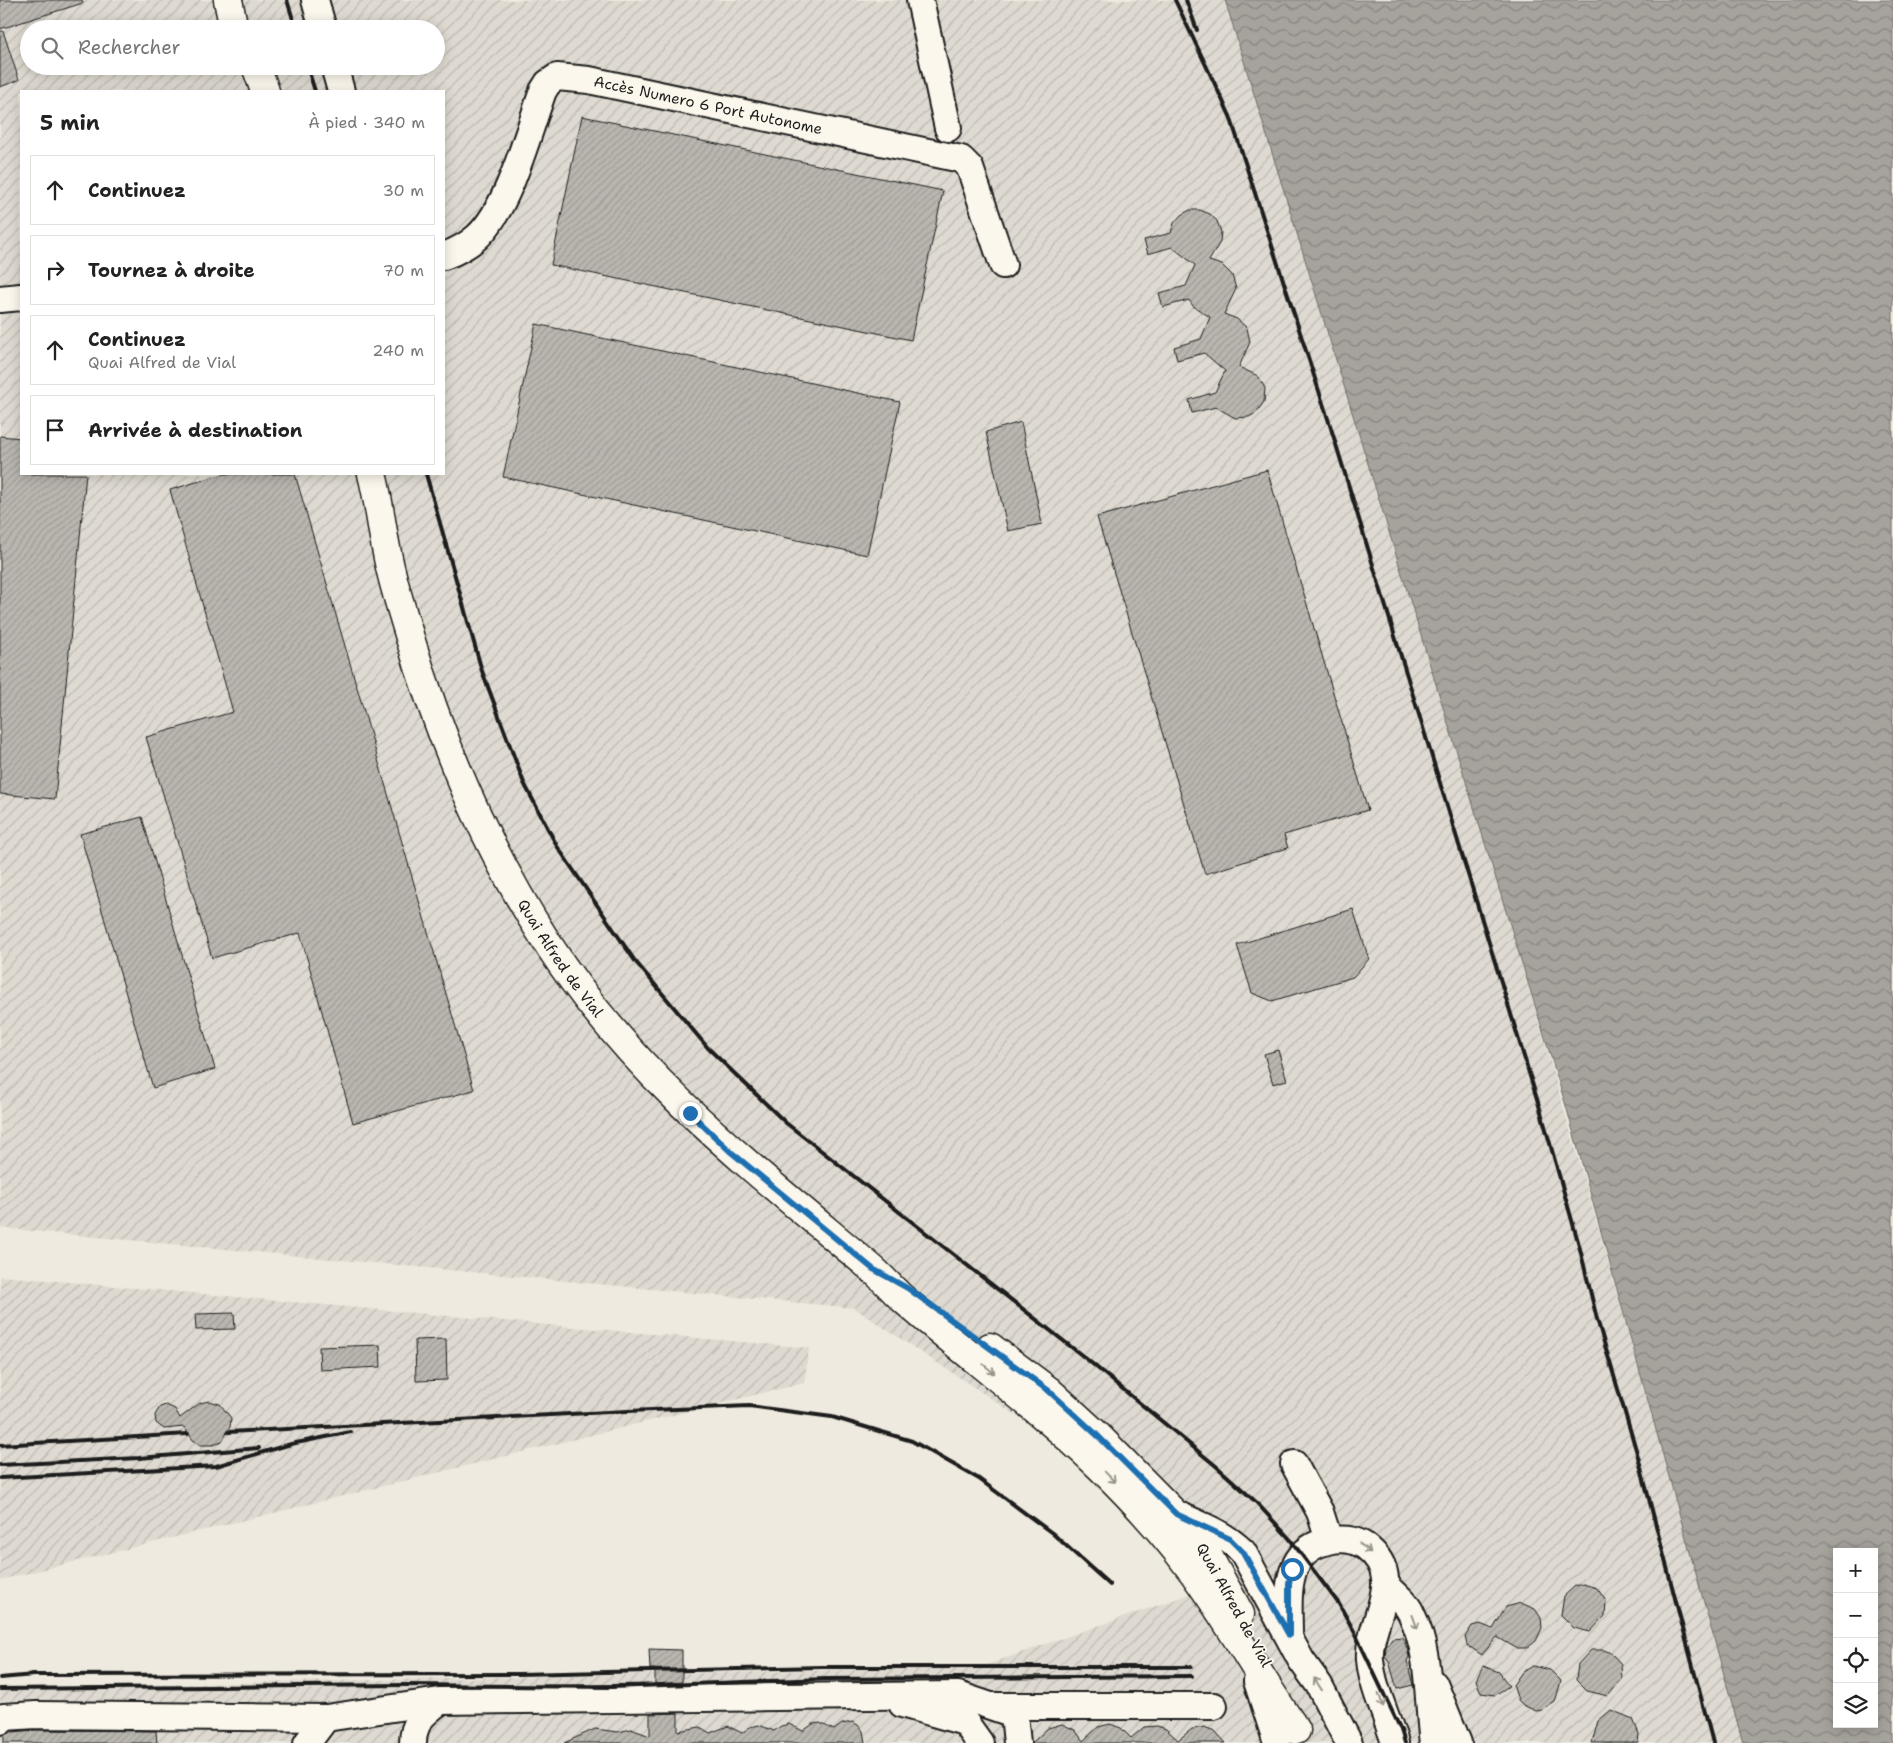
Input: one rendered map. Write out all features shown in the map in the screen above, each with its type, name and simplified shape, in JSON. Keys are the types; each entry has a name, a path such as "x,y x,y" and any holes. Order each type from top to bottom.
{"main road":[{"path":"242,75 245,90"},
{"path":"259,75 264,90"},
{"name":"Quai Alfred de Vial","path":"356,475 367,510 387,553"},
{"name":"Quai Alfred de Vial","path":"372,475 381,506 387,553 421,675 456,771 499,861 549,946 612,1030 646,1068 731,1152 873,1269 903,1299 1026,1400 1109,1475 1168,1540 1194,1573 1252,1666 1292,1739"},
{"name":"Quai Alfred de Vial","path":"873,1269 909,1289 1049,1391 1097,1435 1176,1514 1201,1543 1215,1565 1278,1683 1292,1739"}],"street":[{"path":"315,0 321,20"},
{"path":"920,0 948,128"},
{"path":"336,75 340,90"},
{"name":"Accès Numero 6 Port Autonome","path":"451,248 477,237 498,209 543,91 548,83 557,77 571,77 961,158 970,168 1003,264"},
{"path":"0,299 20,297"},
{"path":"1294,1464 1316,1506 1329,1540"},
{"path":"1176,1514 1217,1531 1230,1539 1243,1552 1301,1660 1319,1685 1348,1743"},
{"path":"1289,1635 1289,1583 1292,1569 1301,1554 1329,1540 1337,1539 1354,1541 1366,1547 1377,1560 1384,1576 1386,1592 1372,1635 1369,1659 1395,1743"},
{"path":"1385,1584 1411,1612 1445,1743"},
{"path":"1426,1665 1433,1743"},
{"path":"1426,1665 1449,1715 1458,1743"},
{"path":"0,1721 4,1717 36,1715 328,1718 440,1701 958,1695 1014,1714 1017,1743"},
{"path":"874,1696 965,1722 980,1743"},
{"path":"414,1743 413,1730 423,1713 440,1701"},
{"path":"992,1706 1214,1706"},
{"path":"307,1743 326,1718 328,1718"}],"shaded area":[{"path":"0,0 1225,0 1514,936 1673,1487 1743,1743 0,1743 0,1688 980,1667 1199,1591 1248,1568 854,1308 0,1228"},
{"path":"0,1276 809,1348 804,1383 0,1580"}],"water":[{"path":"1225,0 1893,0 1893,1743 1743,1743 1566,1106"}],"building":[{"path":"0,0 82,0 83,3 29,20 20,20 20,23 0,29"},
{"path":"0,31 3,31 19,80 0,87"},
{"path":"582,116 943,191 911,340 551,265"},
{"path":"1190,210 1200,210 1210,214 1217,221 1221,232 1220,242 1209,261 1222,265 1232,275 1236,289 1224,314 1237,319 1247,328 1250,342 1239,367 1258,376 1265,388 1264,402 1256,413 1249,417 1235,418 1216,407 1192,413 1189,400 1215,392 1225,371 1204,353 1177,360 1174,347 1201,339 1210,317 1193,306 1189,300 1163,307 1159,293 1186,286 1195,265 1172,247 1148,254 1144,240 1171,233 1174,223 1181,215"},
{"path":"536,324 900,402 867,555 503,477"},
{"path":"1021,422 1042,524 1008,531 986,432"},
{"path":"0,436 20,438 20,475 86,475 55,799 0,794"},
{"path":"1267,470 1368,810 1284,835 1288,848 1205,874 1097,517"},
{"path":"220,475 295,475 474,1090 353,1123 300,933 212,958 146,737 233,712 170,490"},
{"path":"142,817 215,1069 153,1088 80,834"},
{"path":"1353,909 1369,959 1353,977 1272,1001 1252,993 1237,945"},
{"path":"1278,1050 1287,1080 1273,1084 1264,1054"},
{"path":"234,1313 235,1329 196,1330 195,1314"},
{"path":"446,1339 447,1380 416,1381 415,1340"},
{"path":"380,1345 381,1367 320,1370 319,1347"},
{"path":"209,1401 220,1404 231,1418 230,1427 222,1442 213,1445 200,1445 193,1440 184,1427 164,1429 156,1423 155,1415 160,1407 166,1405 175,1409 180,1418 200,1403"},
{"path":"1583,1584 1597,1588 1606,1601 1605,1616 1590,1632 1574,1628 1561,1615 1564,1596 1575,1586"},
{"path":"1521,1603 1535,1609 1541,1618 1542,1628 1536,1641 1527,1648 1516,1648 1497,1637 1482,1655 1467,1645 1465,1637 1472,1626 1480,1624 1493,1629 1506,1607"},
{"path":"1402,1637 1407,1648 1409,1657 1407,1661 1413,1685 1397,1689 1389,1661 1385,1656 1386,1647 1392,1638"},
{"path":"649,1649 682,1650 682,1682 655,1684 655,1669 650,1669"},
{"path":"1591,1650 1604,1650 1611,1653 1621,1664 1622,1679 1608,1696 1587,1691 1576,1680 1578,1664"},
{"path":"1483,1666 1499,1672 1509,1686 1495,1695 1481,1693 1476,1680"},
{"path":"1532,1666 1550,1670 1561,1681 1555,1702 1543,1710 1536,1711 1523,1705 1518,1700 1513,1685 1522,1672"},
{"path":"1611,1710 1633,1719 1639,1734 1638,1743 1592,1743 1598,1721"},
{"path":"678,1713 678,1731 700,1727 710,1733 728,1726 742,1733 750,1727 759,1725 774,1731 781,1726 789,1724 803,1731 813,1724 820,1723 834,1730 842,1724 852,1722 863,1731 865,1743 564,1743 595,1729 618,1732 631,1729 650,1736 650,1714"},
{"path":"1062,1724 1075,1730 1083,1741 1098,1727 1110,1724 1121,1728 1131,1738 1144,1727 1157,1726 1166,1729 1178,1740 1192,1729 1204,1727 1215,1731 1226,1743 1032,1743 1048,1728"},
{"path":"36,1730 156,1731 157,1743 4,1743 4,1735 11,1732"}],"railway":[{"path":"287,0 293,20"},
{"path":"1175,0 1230,116 1330,425 1541,1112 1579,1245 1597,1319 1637,1453 1713,1743"},
{"path":"1186,0 1197,30"},
{"path":"310,75 315,90"},
{"path":"426,475 482,671 524,783 557,846 635,961 708,1048 786,1123 1084,1357 1216,1466 1256,1502 1289,1538 1339,1604 1355,1633 1401,1730 1405,1743"},
{"path":"228,1432 749,1406 832,1417 912,1441 979,1479 1052,1533 1110,1585"},
{"path":"0,1478 216,1466 291,1444 351,1432"},
{"path":"0,1445 188,1434"},
{"path":"0,1465 139,1458 259,1448"},
{"path":"0,1678 34,1675 519,1674 822,1667 1191,1667"},
{"path":"0,1689 405,1685 612,1687 826,1679 1192,1676"}],"route":[{"path":"690,1113 731,1152 820,1228 873,1269 909,1289 1049,1391 1146,1482 1176,1514 1217,1531 1230,1539 1243,1552 1289,1635 1289,1583 1292,1569"}]}
